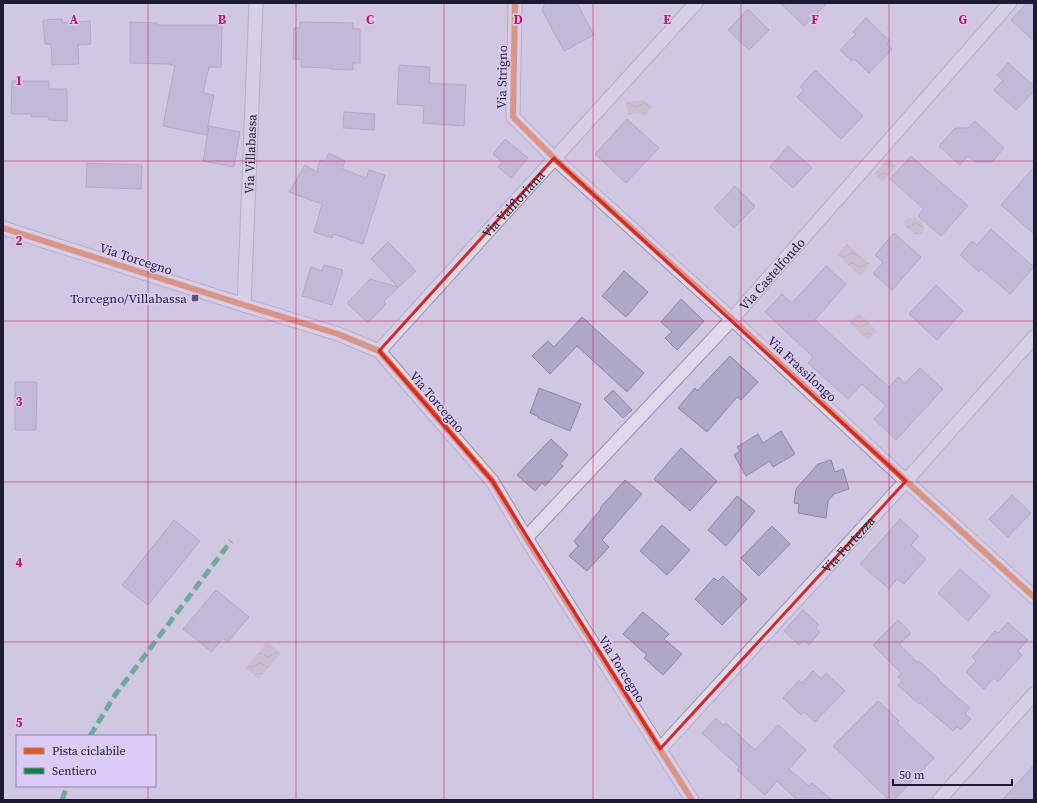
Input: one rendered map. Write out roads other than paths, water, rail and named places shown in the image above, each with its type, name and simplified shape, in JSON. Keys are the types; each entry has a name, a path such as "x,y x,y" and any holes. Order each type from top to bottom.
{"street":[{"name":"Via Villabassa","path":"244,305 256,3"},
{"name":"Via Strigno","path":"515,3 513,117 554,158"},
{"name":"Via Valfloriana","path":"379,351 696,3"},
{"name":"Via Castelfondo","path":"526,538 732,319 1010,3"},
{"name":"Via Frassilongo","path":"554,158 732,319 906,481 1034,597"},
{"name":"Via Torcegno","path":"3,228 338,334 379,351 492,481 526,538 692,800"},
{"name":"Via Fortezza","path":"660,749 906,481 1034,337"},
{"path":"939,800 1034,694"}],"water":[{"path":"644,100 652,107 644,116 640,113 628,115 626,102"},
{"path":"888,158 896,166 882,182 874,174"},
{"path":"909,218 915,218 922,221 924,228 922,234 916,235 906,227 904,221"},
{"path":"847,244 870,264 860,276 837,255"},
{"path":"859,313 877,331 868,340 849,322"},
{"path":"267,642 281,653 259,679 246,668"}],"place":[{"name":"Torcegno/Villabassa","path":"195,298"}]}
